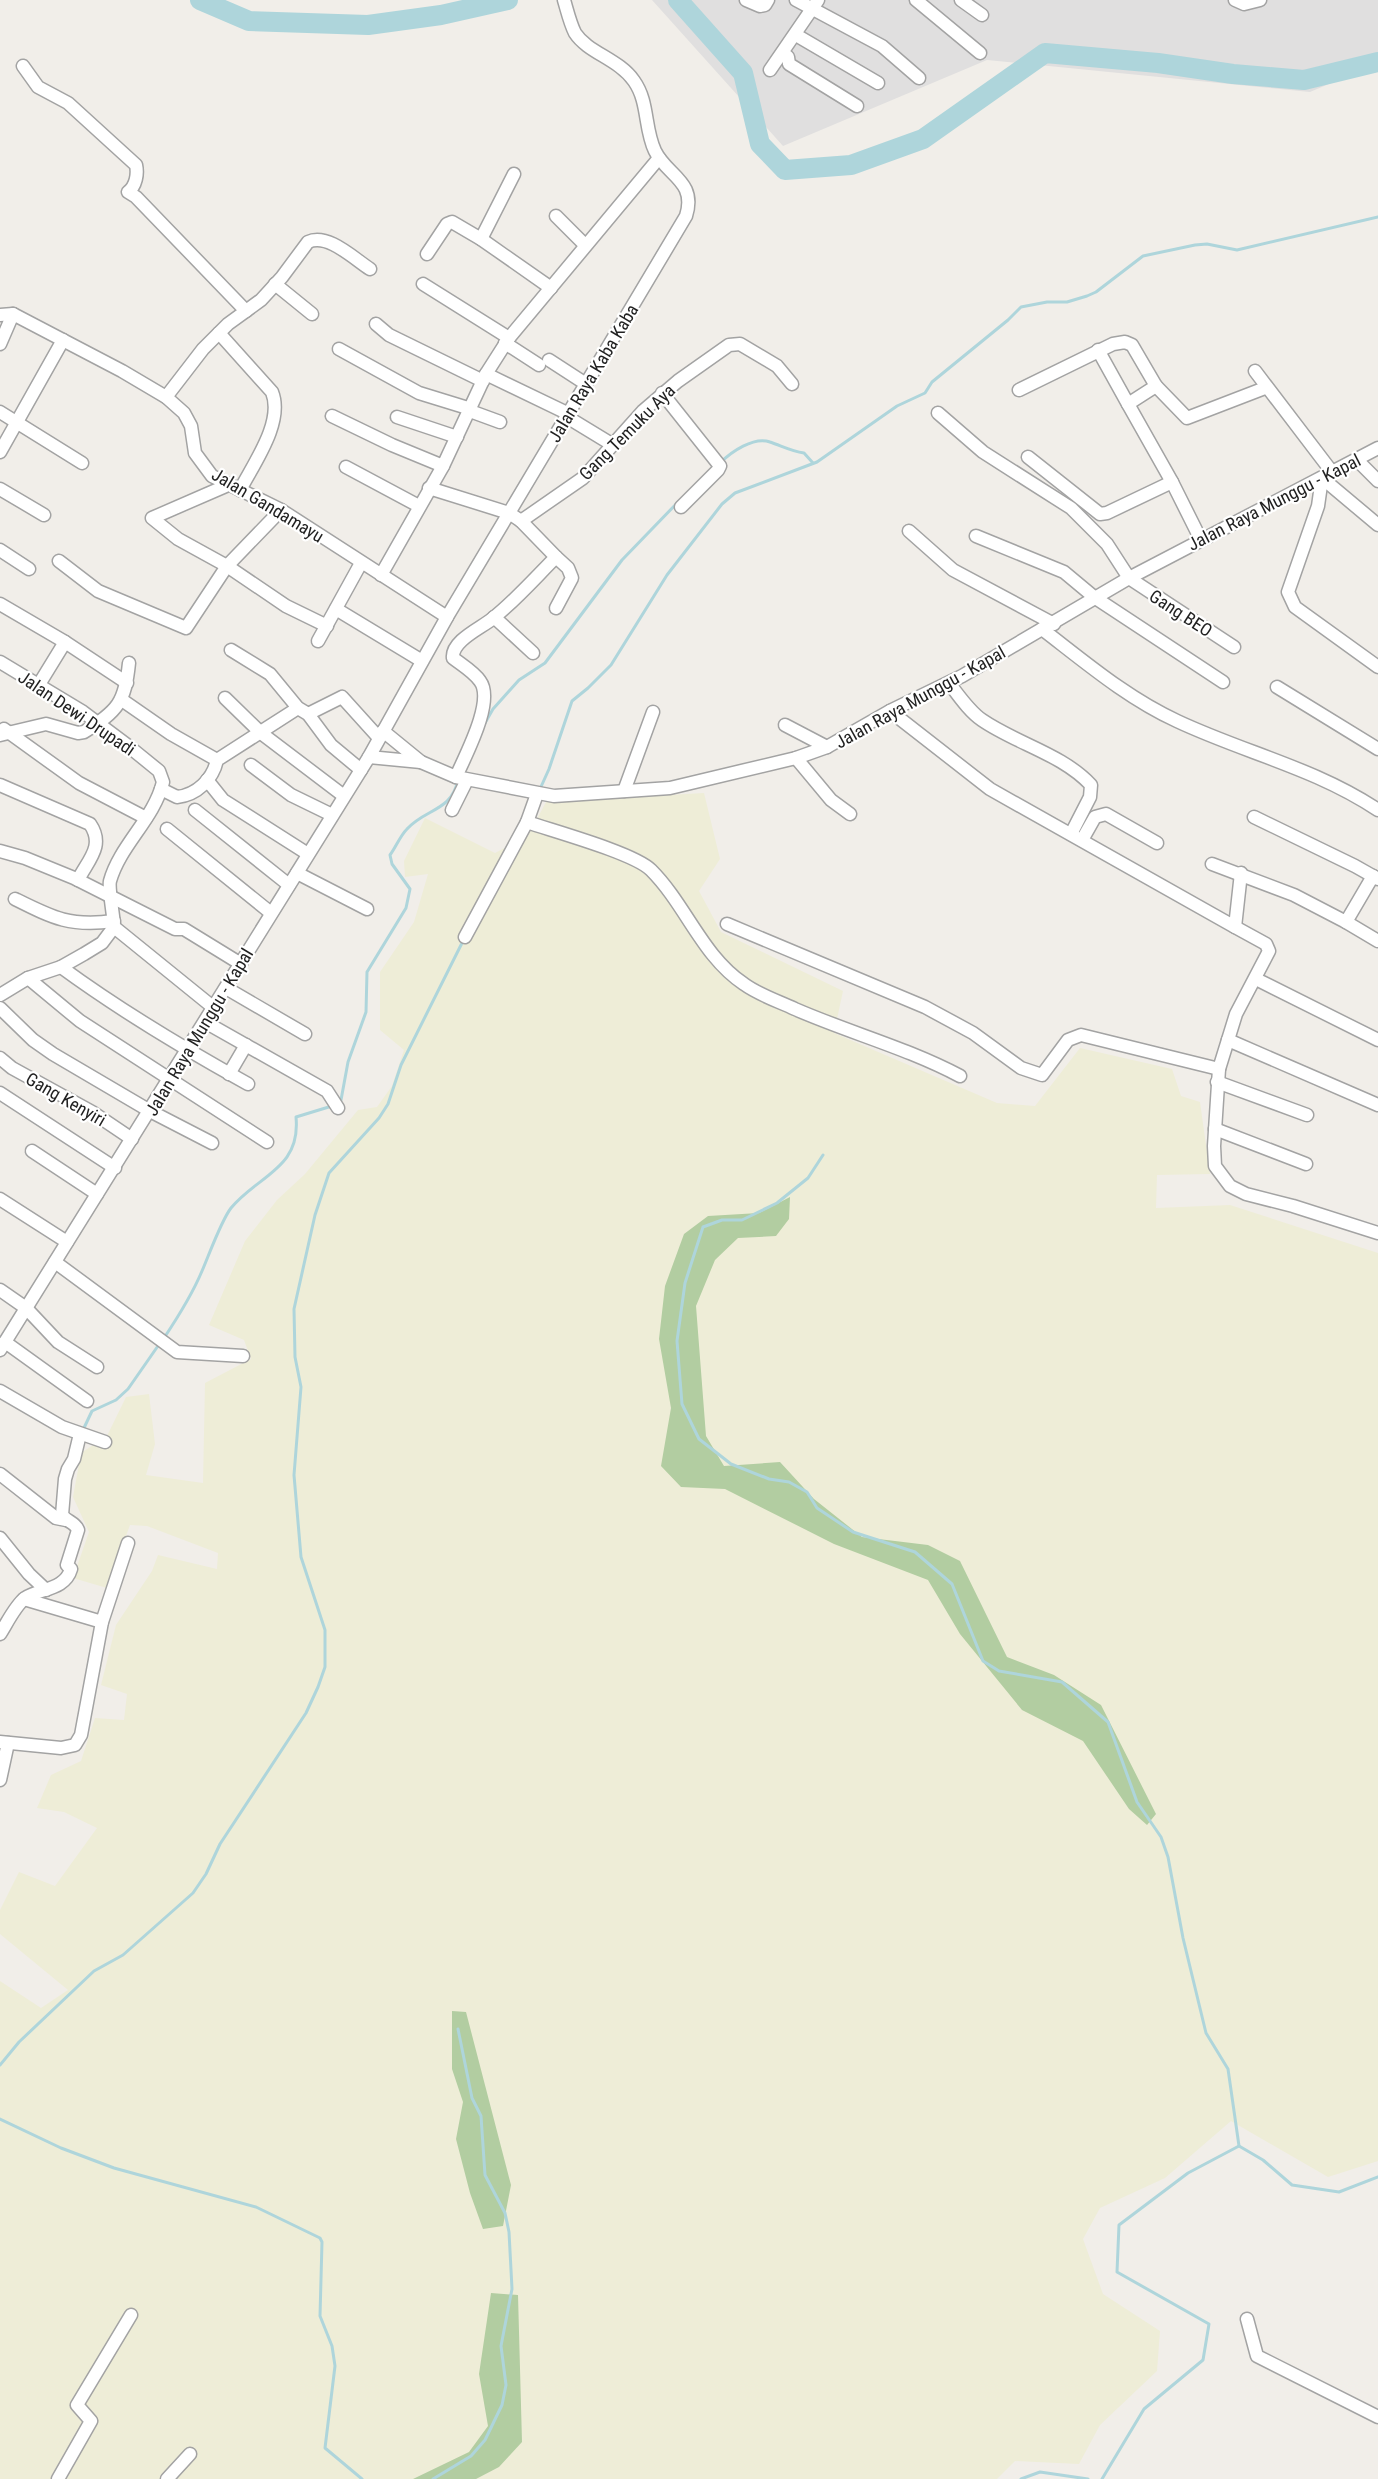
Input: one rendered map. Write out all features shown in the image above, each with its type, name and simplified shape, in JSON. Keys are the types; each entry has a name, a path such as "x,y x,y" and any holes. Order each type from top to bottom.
{"street":[{"name":"Jalan Raya Kaba Kaba","path":"369,757 447,617 686,216 688,200 683,182 659,158 650,138 646,107 635,82 618,64 576,34 564,0"},
{"path":"746,0 760,6 765,5 768,0"},
{"path":"796,0 815,4 889,50 919,78"},
{"path":"916,0 980,53"},
{"path":"961,0 982,14"},
{"path":"1234,0 1244,4 1260,0"},
{"path":"770,70 796,35 815,4"},
{"path":"796,35 878,83"},
{"path":"783,54 788,57 789,64 857,106"},
{"path":"23,66 38,86 68,103 136,164 136,180 133,188 128,192 136,197 246,311"},
{"path":"381,575 443,466 485,377 507,340 659,158"},
{"path":"481,239 514,174"},
{"path":"556,216 585,245"},
{"path":"427,254 449,222 481,239 551,288"},
{"path":"166,397 203,349 219,333 261,300 308,242 313,239 328,242 370,269"},
{"path":"275,284 312,314"},
{"path":"423,284 544,363 586,384"},
{"path":"0,344 6,315"},
{"name":"Jalan Gandamayu","path":"6,315 63,340 166,397 184,413 191,426 195,453 212,476 280,510 447,617"},
{"path":"376,324 390,335 568,415 613,445"},
{"path":"219,333 272,392 276,401 276,412 270,432 234,488 152,518 178,539 227,566 273,598 327,626"},
{"path":"0,452 63,340"},
{"path":"1018,390 1117,342 1128,343 1136,351 1156,386 1187,418 1265,388"},
{"name":"Gang Temuku Aya","path":"521,521 583,478 643,410 662,393 703,362 736,343 777,366 792,384"},
{"path":"340,349 419,393 500,422"},
{"path":"1098,350 1172,482 1201,540"},
{"path":"1255,371 1327,475 1378,525"},
{"path":"1128,404 1156,386"},
{"path":"662,393 718,463 718,470 681,507"},
{"path":"0,412 82,463"},
{"path":"938,413 983,452 1071,508 1107,544 1128,578"},
{"path":"332,416 443,466"},
{"path":"398,417 457,438"},
{"name":"Jalan Raya Munggu - Kapal","path":"304,711 342,696 381,735 421,762 462,778 554,796 670,788 796,758 827,748 890,711 949,682 1048,627 1128,578 1378,448"},
{"path":"1028,457 1100,514 1107,513 1172,482"},
{"path":"1356,460 1378,481"},
{"path":"346,467 419,506"},
{"path":"1327,475 1318,506 1289,585 1290,600 1295,607 1378,667"},
{"path":"429,488 509,513 521,521 568,568 572,578 556,608"},
{"path":"0,489 44,515"},
{"path":"59,561 98,591 186,628 227,566 280,510"},
{"path":"909,531 953,570 1048,627 1120,689 1176,721 1301,769 1349,791 1378,810"},
{"path":"976,536 1064,572 1094,598 1223,682"},
{"path":"0,550 30,569"},
{"path":"452,810 484,702 481,681 453,658 457,645 494,617 556,557"},
{"path":"318,641 361,563"},
{"name":"Gang BEO","path":"1128,578 1234,647"},
{"path":"0,604 65,642 127,683"},
{"path":"336,609 422,661"},
{"path":"494,617 533,653"},
{"path":"439,632 457,645"},
{"path":"38,686 65,642"},
{"path":"231,650 270,674 304,711 331,745 360,770"},
{"name":"Jalan Dewi Drupadi","path":"0,662 97,722 159,771 163,782 161,790"},
{"path":"3,731 46,724 78,733 84,732 118,707 127,683 129,663"},
{"path":"949,682 969,708 981,719 1060,761 1091,785 1090,797 1077,837"},
{"path":"1278,687 1378,749"},
{"path":"225,698 261,733 344,796"},
{"path":"122,700 171,734 217,760"},
{"path":"0,995 28,978 61,967 102,943 114,924 109,883 127,844 146,818 161,790 177,797 186,796 197,791 210,783 217,760 261,733 304,711"},
{"path":"890,711 990,789 1268,947 1268,956 1236,1014 1219,1069 1215,1129 1215,1166 1230,1186 1246,1194 1293,1206 1378,1233"},
{"path":"624,791 653,712"},
{"path":"786,724 827,748"},
{"path":"3,731 78,783 146,818"},
{"name":"Jalan Raya Munggu - Kapal","path":"3,1346 369,757 421,762"},
{"path":"796,758 831,800 850,814"},
{"path":"251,765 291,795 332,815"},
{"path":"210,783 223,800 308,854"},
{"path":"0,785 90,824 95,832 97,846 78,880"},
{"path":"465,937 527,822 538,794"},
{"path":"195,810 289,885"},
{"path":"1077,837 1095,817 1106,814 1157,843"},
{"path":"1254,817 1375,878 1346,922"},
{"path":"527,822 642,863 673,896 722,967 744,984 839,1028 926,1058 960,1076"},
{"path":"168,829 271,913"},
{"path":"0,851 25,858 78,880 175,929 184,929 240,964"},
{"path":"1212,864 1294,895 1378,941"},
{"path":"297,873 367,909"},
{"path":"1235,927 1241,874"},
{"path":"15,900 60,920 86,924 114,924 214,1008"},
{"path":"727,924 925,1007 973,1033 1021,1068 1042,1075 1068,1040 1081,1035 1091,1035 1152,1053 1219,1069"},
{"path":"61,967 108,1001 188,1051 248,1084"},
{"path":"28,978 80,1021 267,1142"},
{"path":"1256,979 1378,1040"},
{"path":"226,988 305,1034"},
{"path":"0,1008 33,1040 47,1050 150,1111 212,1144"},
{"path":"205,1022 327,1090 338,1108"},
{"path":"1228,1040 1378,1105"},
{"path":"230,1074 246,1045"},
{"name":"Gang Kenyiri","path":"0,1058 12,1068 92,1112 132,1139"},
{"path":"1217,1082 1308,1115"},
{"path":"0,1093 115,1168"},
{"path":"1215,1129 1306,1164"},
{"path":"32,1151 98,1194"},
{"path":"0,1199 67,1242"},
{"path":"55,1262 178,1352 243,1356"},
{"path":"0,1290 26,1308 58,1342 97,1367"},
{"path":"3,1346 87,1402"},
{"path":"0,1391 80,1434 105,1442"},
{"path":"66,1520 62,1515 65,1479 74,1459 80,1434"},
{"path":"0,1474 56,1518 73,1522 78,1530 67,1565 71,1569 61,1584 24,1599 0,1634"},
{"path":"0,1538 46,1590"},
{"path":"0,1780 4,1742 61,1748 75,1744 80,1735 102,1622 128,1542"},
{"path":"24,1599 102,1622"},
{"path":"58,2479 91,2421 77,2405 130,2315"},
{"path":"1247,2319 1256,2356 1378,2417"},
{"path":"168,2479 190,2454"}],"shaded area":[{"path":"652,0 1378,0 1378,63 1310,92 987,60 783,146"}],"green space":[{"path":"704,793 720,859 699,891 721,932 843,991 834,1033 997,1103 1035,1106 1080,1048 1172,1069 1181,1096 1200,1102 1210,1174 1157,1175 1156,1208 1230,1205 1378,1253 1378,2161 1328,2177 1231,2121 1165,2178 1100,2208 1083,2239 1103,2294 1160,2331 1157,2371 1100,2425 1079,2464 1015,2461 997,2479 0,2479 0,1981 41,2008 68,1990 0,1934 0,1910 19,1872 55,1886 97,1828 64,1812 37,1808 51,1775 81,1761 95,1718 124,1720 127,1694 101,1685 116,1625 152,1571 158,1555 217,1569 218,1553 147,1526 130,1525 107,1588 73,1578 89,1532 73,1497 81,1453 107,1436 126,1397 149,1394 155,1444 146,1475 203,1483 205,1383 251,1359 244,1340 209,1325 245,1241 277,1200 305,1174 358,1110 377,1107 392,1086 404,1050 380,1030 380,972 414,922 428,874 405,877 404,861 425,818 495,853 528,836 546,802"},
{"path":"790,1197 789,1219 776,1236 738,1238 715,1260 696,1306 706,1436 724,1466 780,1462 814,1499 862,1537 928,1545 960,1561 1007,1657 1054,1675 1101,1705 1156,1814 1147,1825 1129,1809 1083,1741 1022,1710 960,1634 928,1580 834,1544 725,1489 681,1487 661,1466 671,1408 659,1339 665,1286 684,1234 708,1216 759,1213"},
{"path":"452,2011 466,2012 511,2185 503,2226 483,2229 470,2193 456,2139 463,2102 452,2069"},
{"path":"491,2293 518,2295 522,2442 499,2467 476,2479 413,2479 469,2452 488,2426 479,2374"}],"waterway":[{"path":"200,0 249,21 368,25 441,15 508,0"},
{"path":"678,0 743,73 760,144 785,170 851,165 923,139 1045,53 1158,63 1233,74 1304,80 1378,62"},
{"path":"540,789 549,769 572,701 611,665 667,575 722,504 735,493 817,462 897,406 925,393 932,382 1008,320 1021,307 1047,302 1067,302 1087,296 1096,292 1143,256 1207,244 1237,250 1378,217"},
{"path":"720,463 743,446 757,441 770,442 804,453 813,463"},
{"path":"485,723 493,709 519,680 545,663 622,560 679,501"},
{"path":"337,1102 341,1100 348,1062 366,1012 367,972 406,908 410,889 392,864 390,855 402,835 414,822 437,809 450,798 458,780"},
{"path":"0,2065 19,2042 94,1971 123,1955 193,1893 206,1874 220,1844 306,1713 318,1687 325,1667 325,1630 301,1557 294,1475 301,1387 295,1357 294,1309 315,1215 329,1173 379,1118 388,1104 401,1065 464,939"},
{"path":"164,1338 194,1289 219,1229 231,1208 276,1170 292,1149 296,1134 296,1117 332,1106"},
{"path":"823,1155 808,1178 777,1203 742,1220 722,1220 703,1227 685,1283 677,1341 682,1404 699,1439 731,1464 769,1479 789,1482 807,1492 817,1508 853,1532 915,1552 952,1584 983,1661 999,1671 1062,1682 1108,1722 1137,1802 1161,1837 1168,1857 1183,1938 1206,2033 1228,2069 1239,2146"},
{"path":"83,1430 92,1411 116,1400 128,1389 160,1343"},
{"path":"433,2479 471,2456 485,2440 502,2405 506,2385 501,2346 512,2289 509,2232 505,2213 485,2175 481,2116 472,2098 458,2029"},
{"path":"0,2119 61,2148 114,2168 256,2207 320,2238 322,2242 320,2316 332,2346 335,2366 325,2448 362,2479"},
{"path":"1102,2479 1144,2409 1203,2360 1209,2324 1117,2272 1119,2225 1188,2173 1239,2146 1263,2160 1292,2185 1339,2192 1378,2177"},
{"path":"1021,2479 1040,2472 1088,2479"}]}
